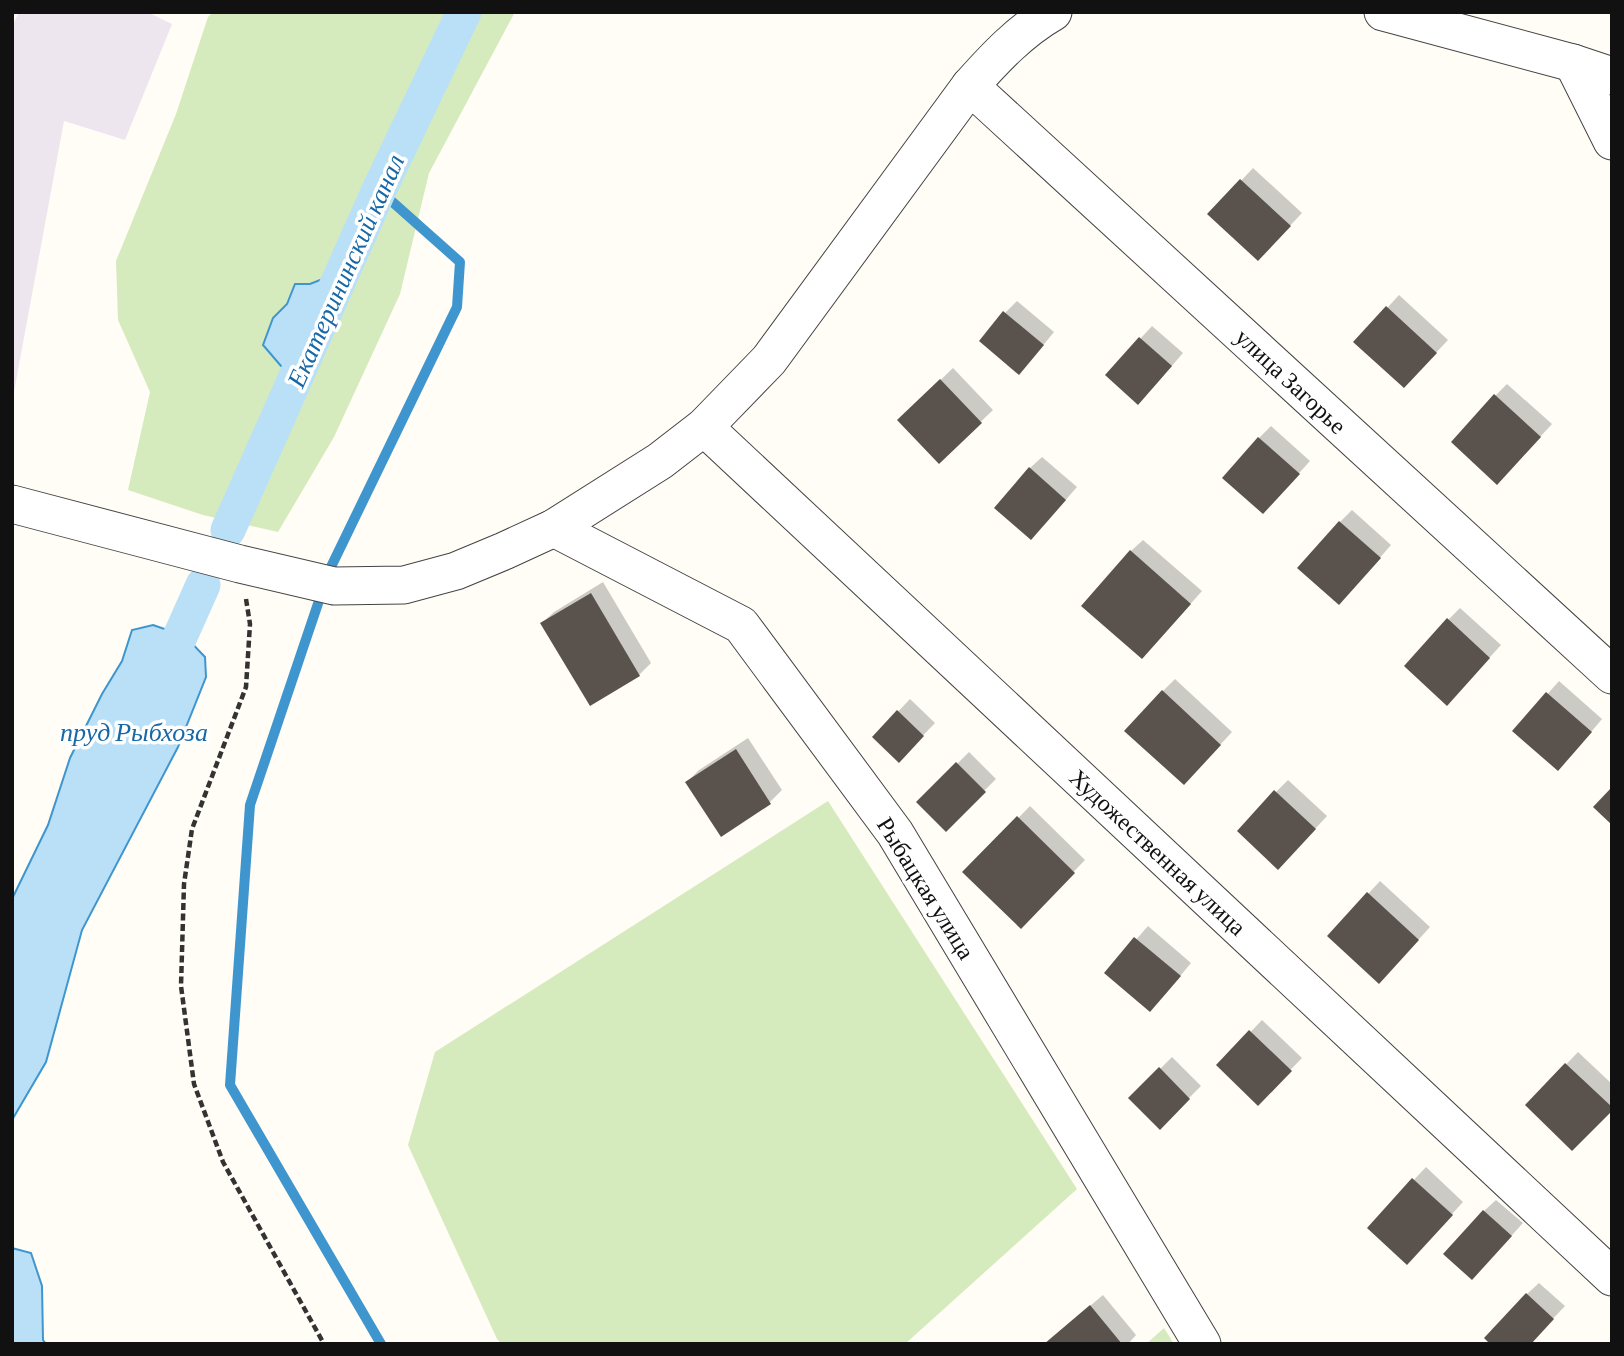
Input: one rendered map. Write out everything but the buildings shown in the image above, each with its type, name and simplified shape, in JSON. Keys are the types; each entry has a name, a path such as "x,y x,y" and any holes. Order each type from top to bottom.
{"street":[{"path":"12,504 318,582 404,585 456,571 555,528 660,461 704,427 769,360 970,86 1001,51 1053,12"},
{"path":"1383,12 1612,76"},
{"path":"1573,63 1612,141"},
{"name":"улица Загорье","path":"970,86 1612,675"},
{"name":"Художественная улица","path":"704,427 1612,1277"},
{"name":"Рыбацкая улица","path":"555,528 741,625 895,832 1202,1344"}],"path":[{"path":"240,564 250,624 246,687 191,829 184,884 181,986 194,1084 223,1162 324,1344"}],"shaded area":[{"path":"19,12 147,12 172,24 125,140 64,121 12,403 12,26"}],"green space":[{"path":"213,12 515,12 429,173 400,294 334,437 278,532 203,515 128,490 150,392 118,320 116,261 176,114 208,17"},
{"path":"828,801 1077,1189 905,1344 502,1344 497,1339 408,1145 435,1052"},
{"path":"1164,1328 1174,1344 1146,1344"}],"water":[{"path":"320,280 332,304 330,326 318,340 307,370 281,366 263,345 273,318 287,304 295,284 310,284"},
{"name":"пруд Рыбхоза","path":"153,625 185,636 205,657 206,677 178,747 82,930 46,1062 12,1120 12,899 48,825 70,758 122,661 132,630"},
{"path":"12,1248 31,1253 42,1286 43,1340 46,1344 12,1344"}],"waterway":[{"name":"Екатерининский канал","path":"228,530 379,190 464,12"},
{"path":"379,190 460,262 457,307 329,571 250,805 230,1085 381,1344"},
{"name":"Екатерининский канал","path":"162,677 203,585"}]}
